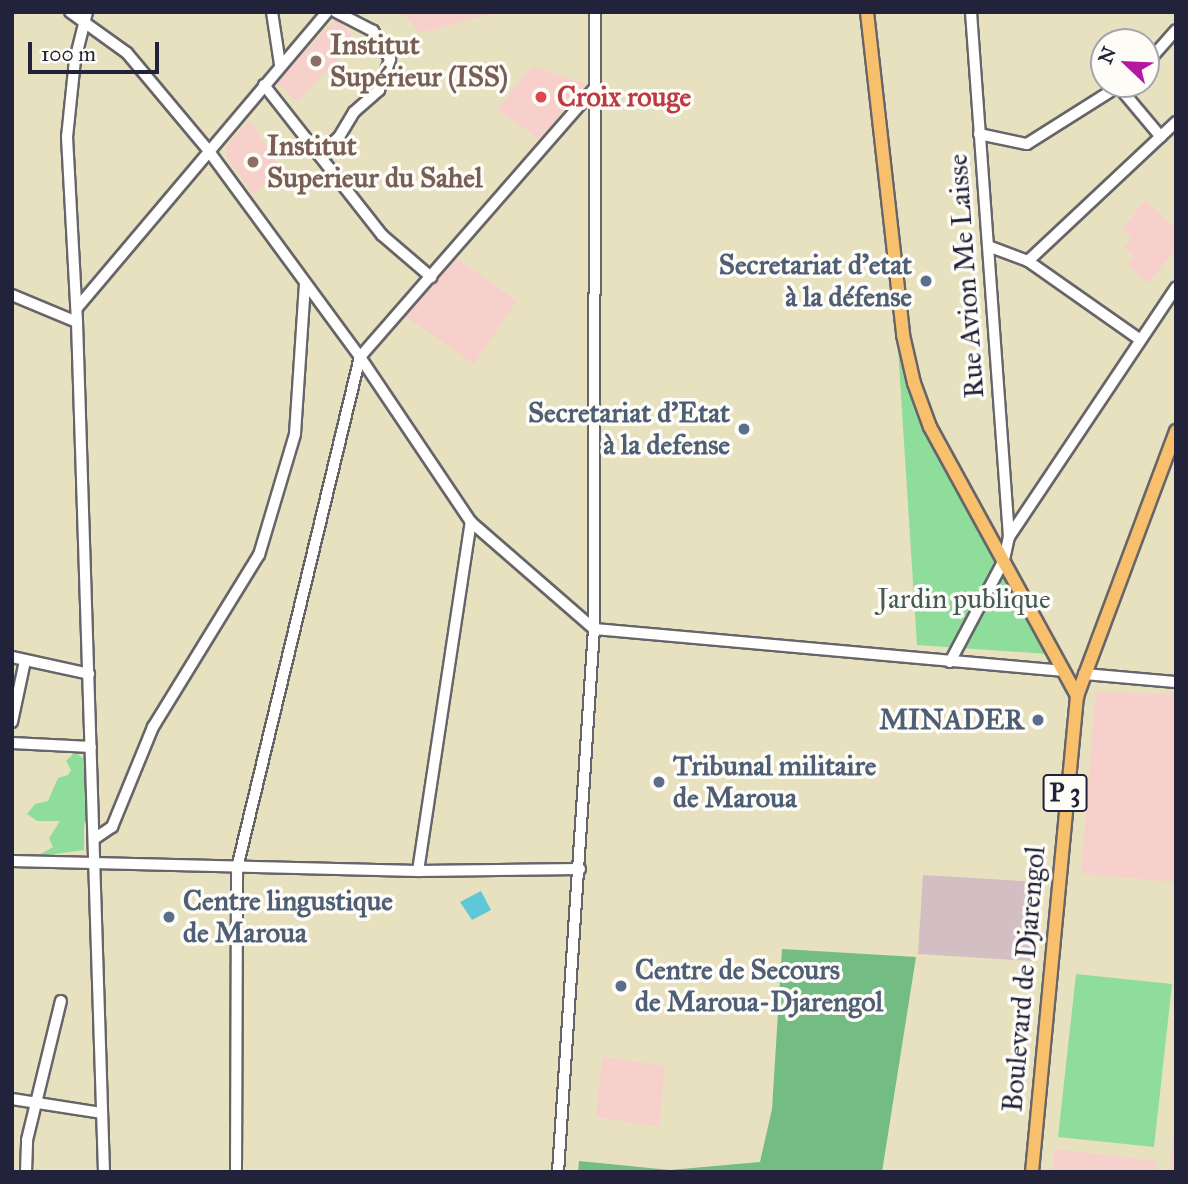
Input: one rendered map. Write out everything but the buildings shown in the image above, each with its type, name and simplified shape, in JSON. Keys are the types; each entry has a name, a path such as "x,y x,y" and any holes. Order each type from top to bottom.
{"main road":[{"path":"867,12 903,335 914,383 930,426 1077,696"},
{"name":"Boulevard de Djarengol","path":"1032,1172 1077,696 1176,431"}],"street":[{"path":"70,12 85,17 127,53 208,150 359,357 471,522 594,629 1062,671"},
{"path":"272,12 280,64"},
{"path":"77,308 280,64 327,12"},
{"path":"318,155 339,137 354,112 379,90 390,59 373,31 336,12"},
{"path":"558,1172 594,629 595,12"},
{"name":"Rue Avion Me Laisse","path":"971,12 1009,537"},
{"path":"85,17 67,137 77,308 104,1172"},
{"path":"1160,49 1176,30"},
{"path":"264,85 382,235 431,277"},
{"path":"236,1172 237,868 359,357 596,86"},
{"path":"979,134 1027,144 1100,98"},
{"path":"1131,98 1161,136"},
{"path":"1028,261 1176,122"},
{"path":"988,246 1028,261 1139,339"},
{"path":"94,839 112,827 153,727 260,555 295,435 305,284"},
{"path":"950,662 1004,560 1009,537 1139,339 1176,288"},
{"path":"12,295 77,322"},
{"path":"418,871 471,522"},
{"path":"12,657 89,674"},
{"path":"12,722 25,661"},
{"path":"1084,674 1176,681"},
{"path":"12,743 91,747"},
{"path":"12,861 418,871 580,869"},
{"path":"26,1172 35,1100 61,1001"},
{"path":"12,1099 35,1100 101,1113"}],"shaded area":[{"path":"402,12 500,12 420,33"},
{"name":"Institut Supérieur (ISS)","path":"337,18 356,42 297,102 276,81"},
{"name":"Croix rouge","path":"532,66 586,84 539,139 497,110"},
{"name":"Institut Superieur du Sahel","path":"250,120 280,168 254,195 226,156 226,146"},
{"path":"1145,200 1176,229 1176,249 1148,283 1128,265 1134,256 1124,248 1131,237 1122,230"},
{"path":"456,258 517,301 474,364 405,316"},
{"path":"1096,692 1176,694 1176,882 1081,874"},
{"path":"923,875 1037,882 1032,961 918,954"},
{"path":"602,1057 665,1066 659,1127 596,1117"},
{"path":"1176,1113 1176,1172 1169,1172"},
{"path":"1055,1149 1156,1161 1155,1172 1052,1172"}],"green space":[{"name":"Jardin publique","path":"897,333 925,430 1049,654 917,645"},
{"path":"75,752 92,765 93,809 84,824 84,850 55,854 48,861 41,854 53,847 49,838 60,821 37,821 27,814 35,804 48,801 58,778 68,775 71,770 66,761"},
{"path":"782,949 916,957 882,1172 578,1172 579,1161 670,1170 760,1162 772,1109"},
{"path":"1076,974 1172,984 1154,1147 1058,1137"}],"water":[{"path":"481,891 491,910 472,920 460,902"}],"place":[{"name":"Institut Supérieur (ISS)","path":"316,61"},
{"name":"Croix rouge","path":"541,97"},
{"name":"Institut Superieur du Sahel","path":"253,162"},
{"name":"Secretariat d'etat à la défense","path":"926,281"},
{"name":"Secretariat d'Etat à la defense","path":"744,429"},
{"name":"MINADER","path":"1038,720"},
{"name":"Tribunal militaire de Maroua","path":"659,782"},
{"name":"Centre lingustique de Maroua","path":"169,917"},
{"name":"Centre de Secours de Maroua-Djarengol","path":"621,986"}]}
